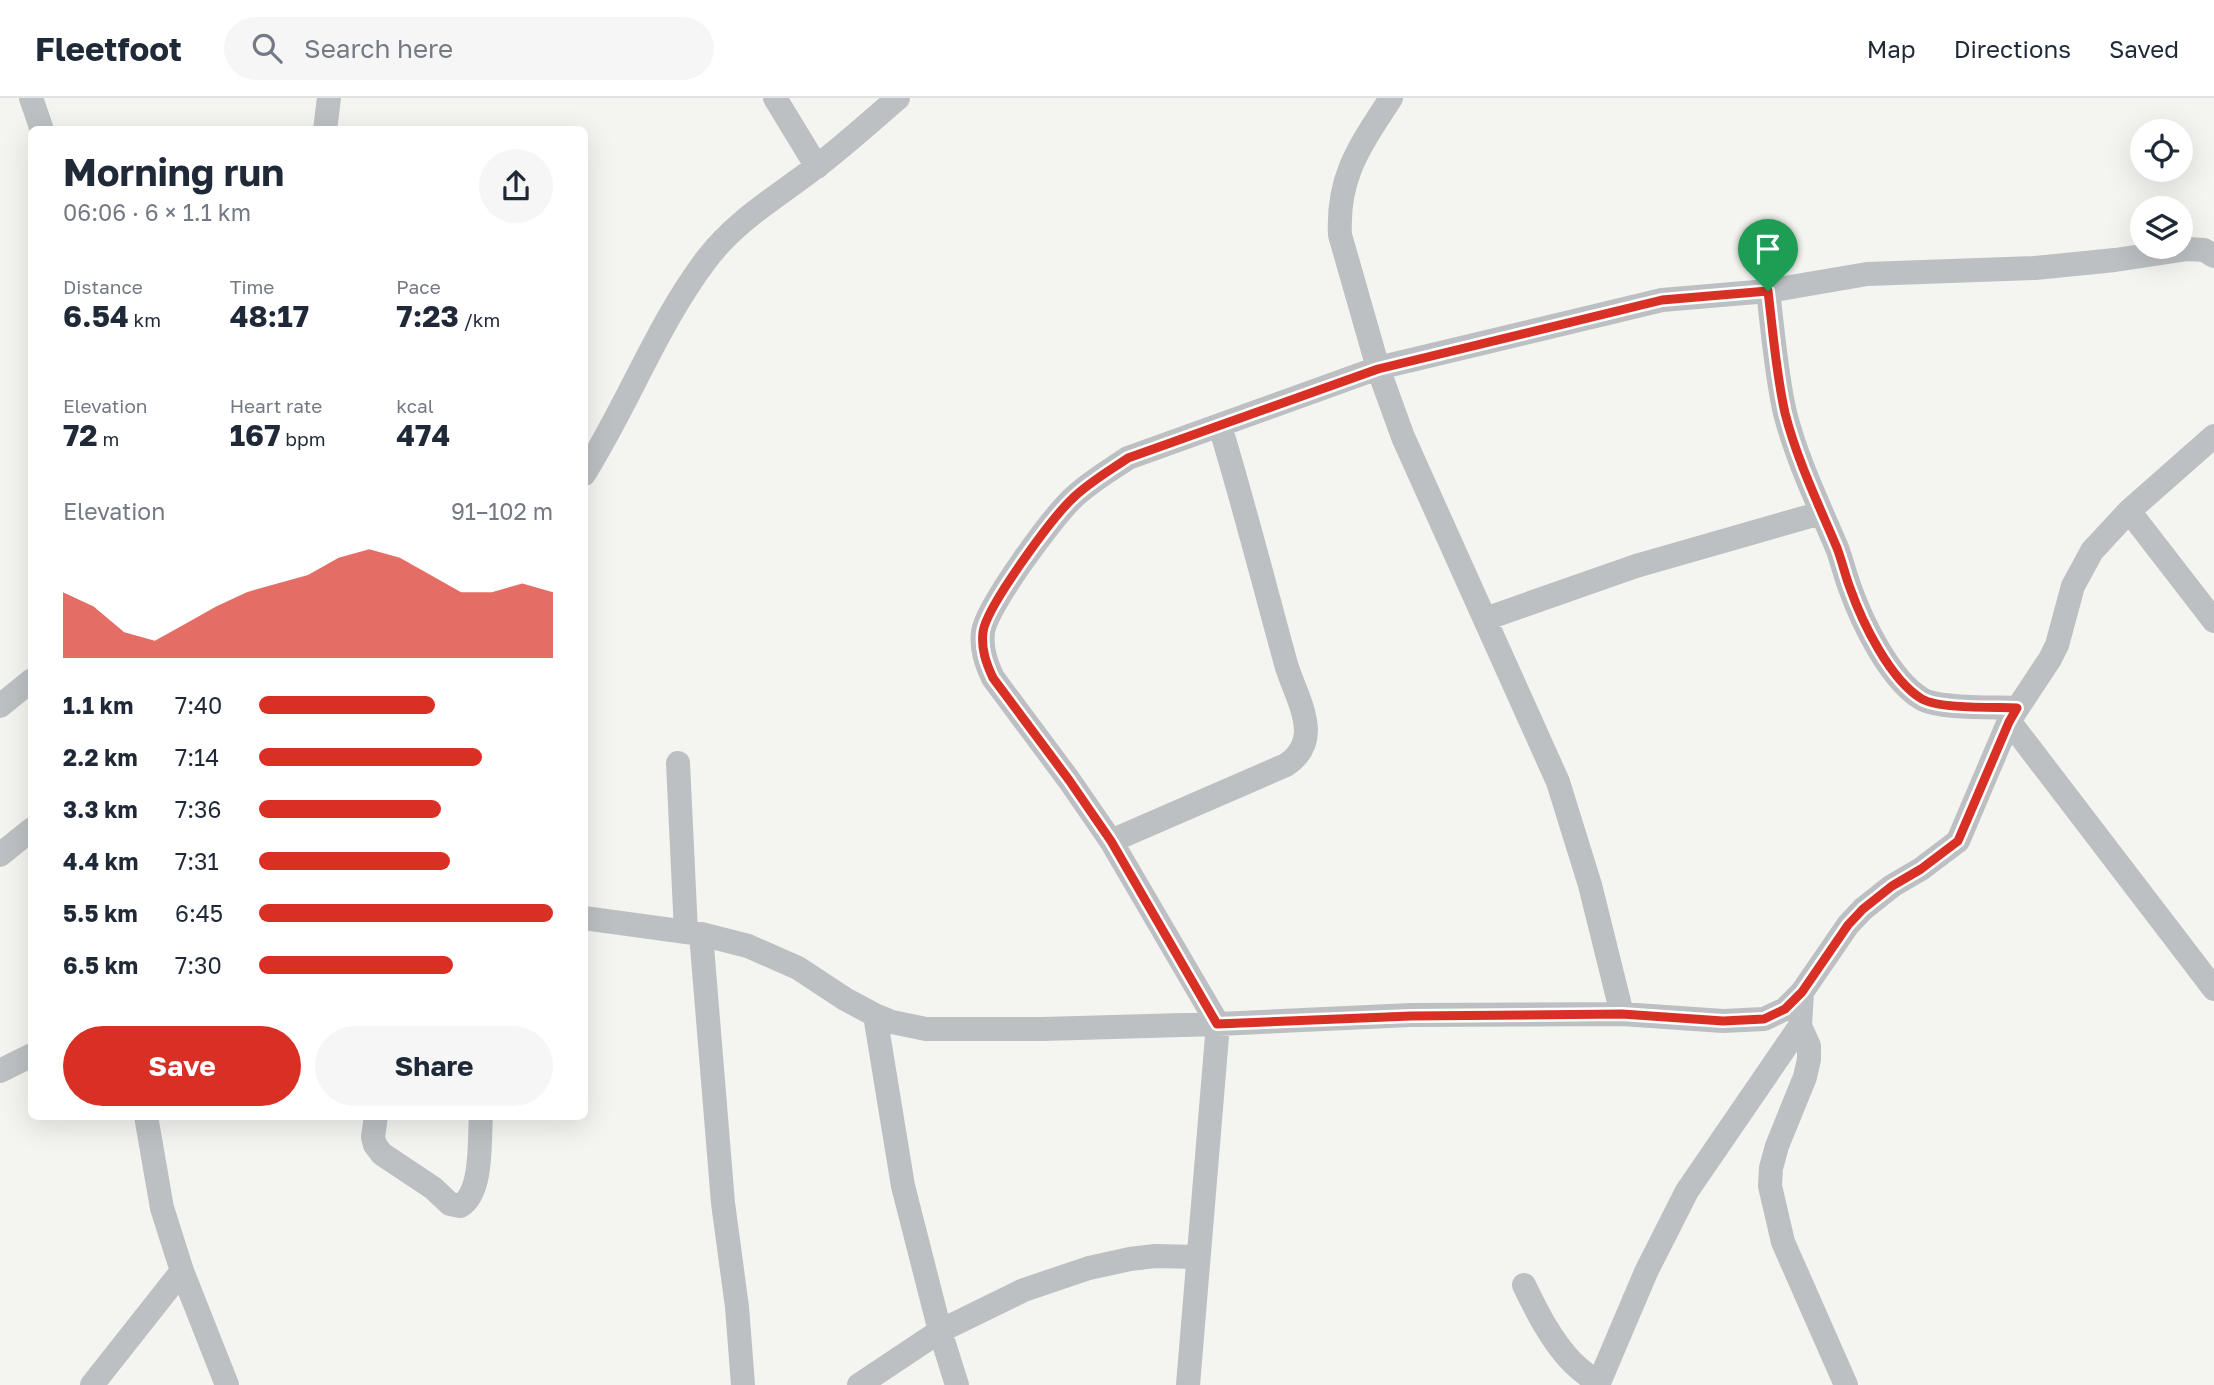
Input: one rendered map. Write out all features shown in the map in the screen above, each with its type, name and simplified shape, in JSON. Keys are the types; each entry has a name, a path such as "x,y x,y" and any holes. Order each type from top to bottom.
{"street":[{"path":"31,98 41,126"},
{"path":"326,126 329,98"},
{"path":"775,98 817,167"},
{"path":"588,467 663,328 707,259 732,230 817,167 898,98"},
{"path":"1391,98 1351,163 1342,188 1340,235 1378,369 1404,437 1558,782 1590,885 1622,1014"},
{"path":"1188,1385 1217,1024 1111,841 993,678 984,654 983,629 992,607 1017,569 1071,500 1128,458 1378,369 1662,300 1768,291 1867,274 2035,268 2188,249 2204,250 2214,256"},
{"path":"1768,291 1777,368 1785,413 1795,446 1851,591 1869,631 1899,680 1924,701 2013,715 2214,989"},
{"path":"1111,841 1286,765 1303,747 1306,732 1304,716 1287,667 1249,522 1220,426"},
{"path":"588,918 693,933 748,946 799,968 845,999 875,1015 892,1022 926,1029 1043,1029 1411,1016 1622,1014 1749,1021 1764,1019 1785,1009 1802,992 1848,925 1863,909 1958,841 2013,715 2057,645 2073,586 2082,566 2092,551 2129,511 2214,436"},
{"path":"2129,511 2214,621"},
{"path":"1485,619 1636,566 1821,513"},
{"path":"0,706 28,683"},
{"path":"678,763 693,933 744,1385"},
{"path":"0,855 28,832"},
{"path":"1802,992 1800,1026 1809,1046 1809,1059 1805,1077 1777,1146 1770,1186 1783,1242 1846,1385"},
{"path":"875,1015 903,1186 940,1331 957,1385"},
{"path":"1524,1285 1560,1347 1572,1363 1598,1385 1651,1262 1686,1191 1800,1026"},
{"path":"0,1071 28,1057"},
{"path":"147,1120 162,1208 182,1271 227,1385"},
{"path":"375,1120 373,1137 382,1154 433,1188 450,1204 460,1206 470,1197 476,1183 481,1120"},
{"path":"859,1385 940,1331 1024,1290 1089,1268 1155,1256 1197,1257"},
{"path":"92,1385 182,1271"}],"route":[{"path":"1768,291 1785,413 1812,494 1869,631 1899,680 1924,701 2017,708 1958,841 1863,909 1848,925 1802,992 1785,1009 1764,1019 1723,1021 1622,1014 1411,1016 1217,1024 1111,841 993,678 985,662 982,648 983,629 992,607 1017,569 1071,500 1128,458 1378,369 1662,300 1768,291"}]}
